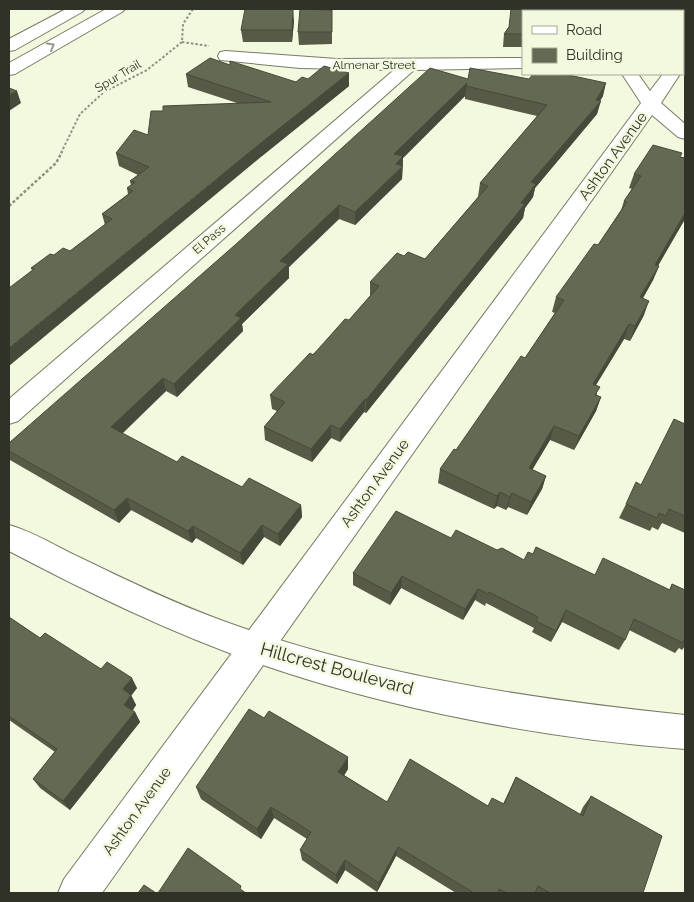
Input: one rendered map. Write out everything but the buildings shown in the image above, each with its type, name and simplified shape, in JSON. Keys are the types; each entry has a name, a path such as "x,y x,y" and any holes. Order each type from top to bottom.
{"street":[{"path":"9,46 77,9"},
{"path":"9,70 117,9"},
{"name":"Almenar Street","path":"226,56 292,64 410,65 522,63"},
{"name":"El Pass","path":"9,414 410,65"},
{"path":"631,75 650,104 685,133"},
{"name":"Ashton Avenue","path":"78,893 671,75"},
{"name":"Hillcrest Boulevard","path":"9,537 156,609 256,648 365,680 478,705 602,724 685,732"}],"path":[{"name":"Spur Trail","path":"9,206 56,163 80,114 104,92 147,70 182,42 181,28 185,16 193,9"}]}
